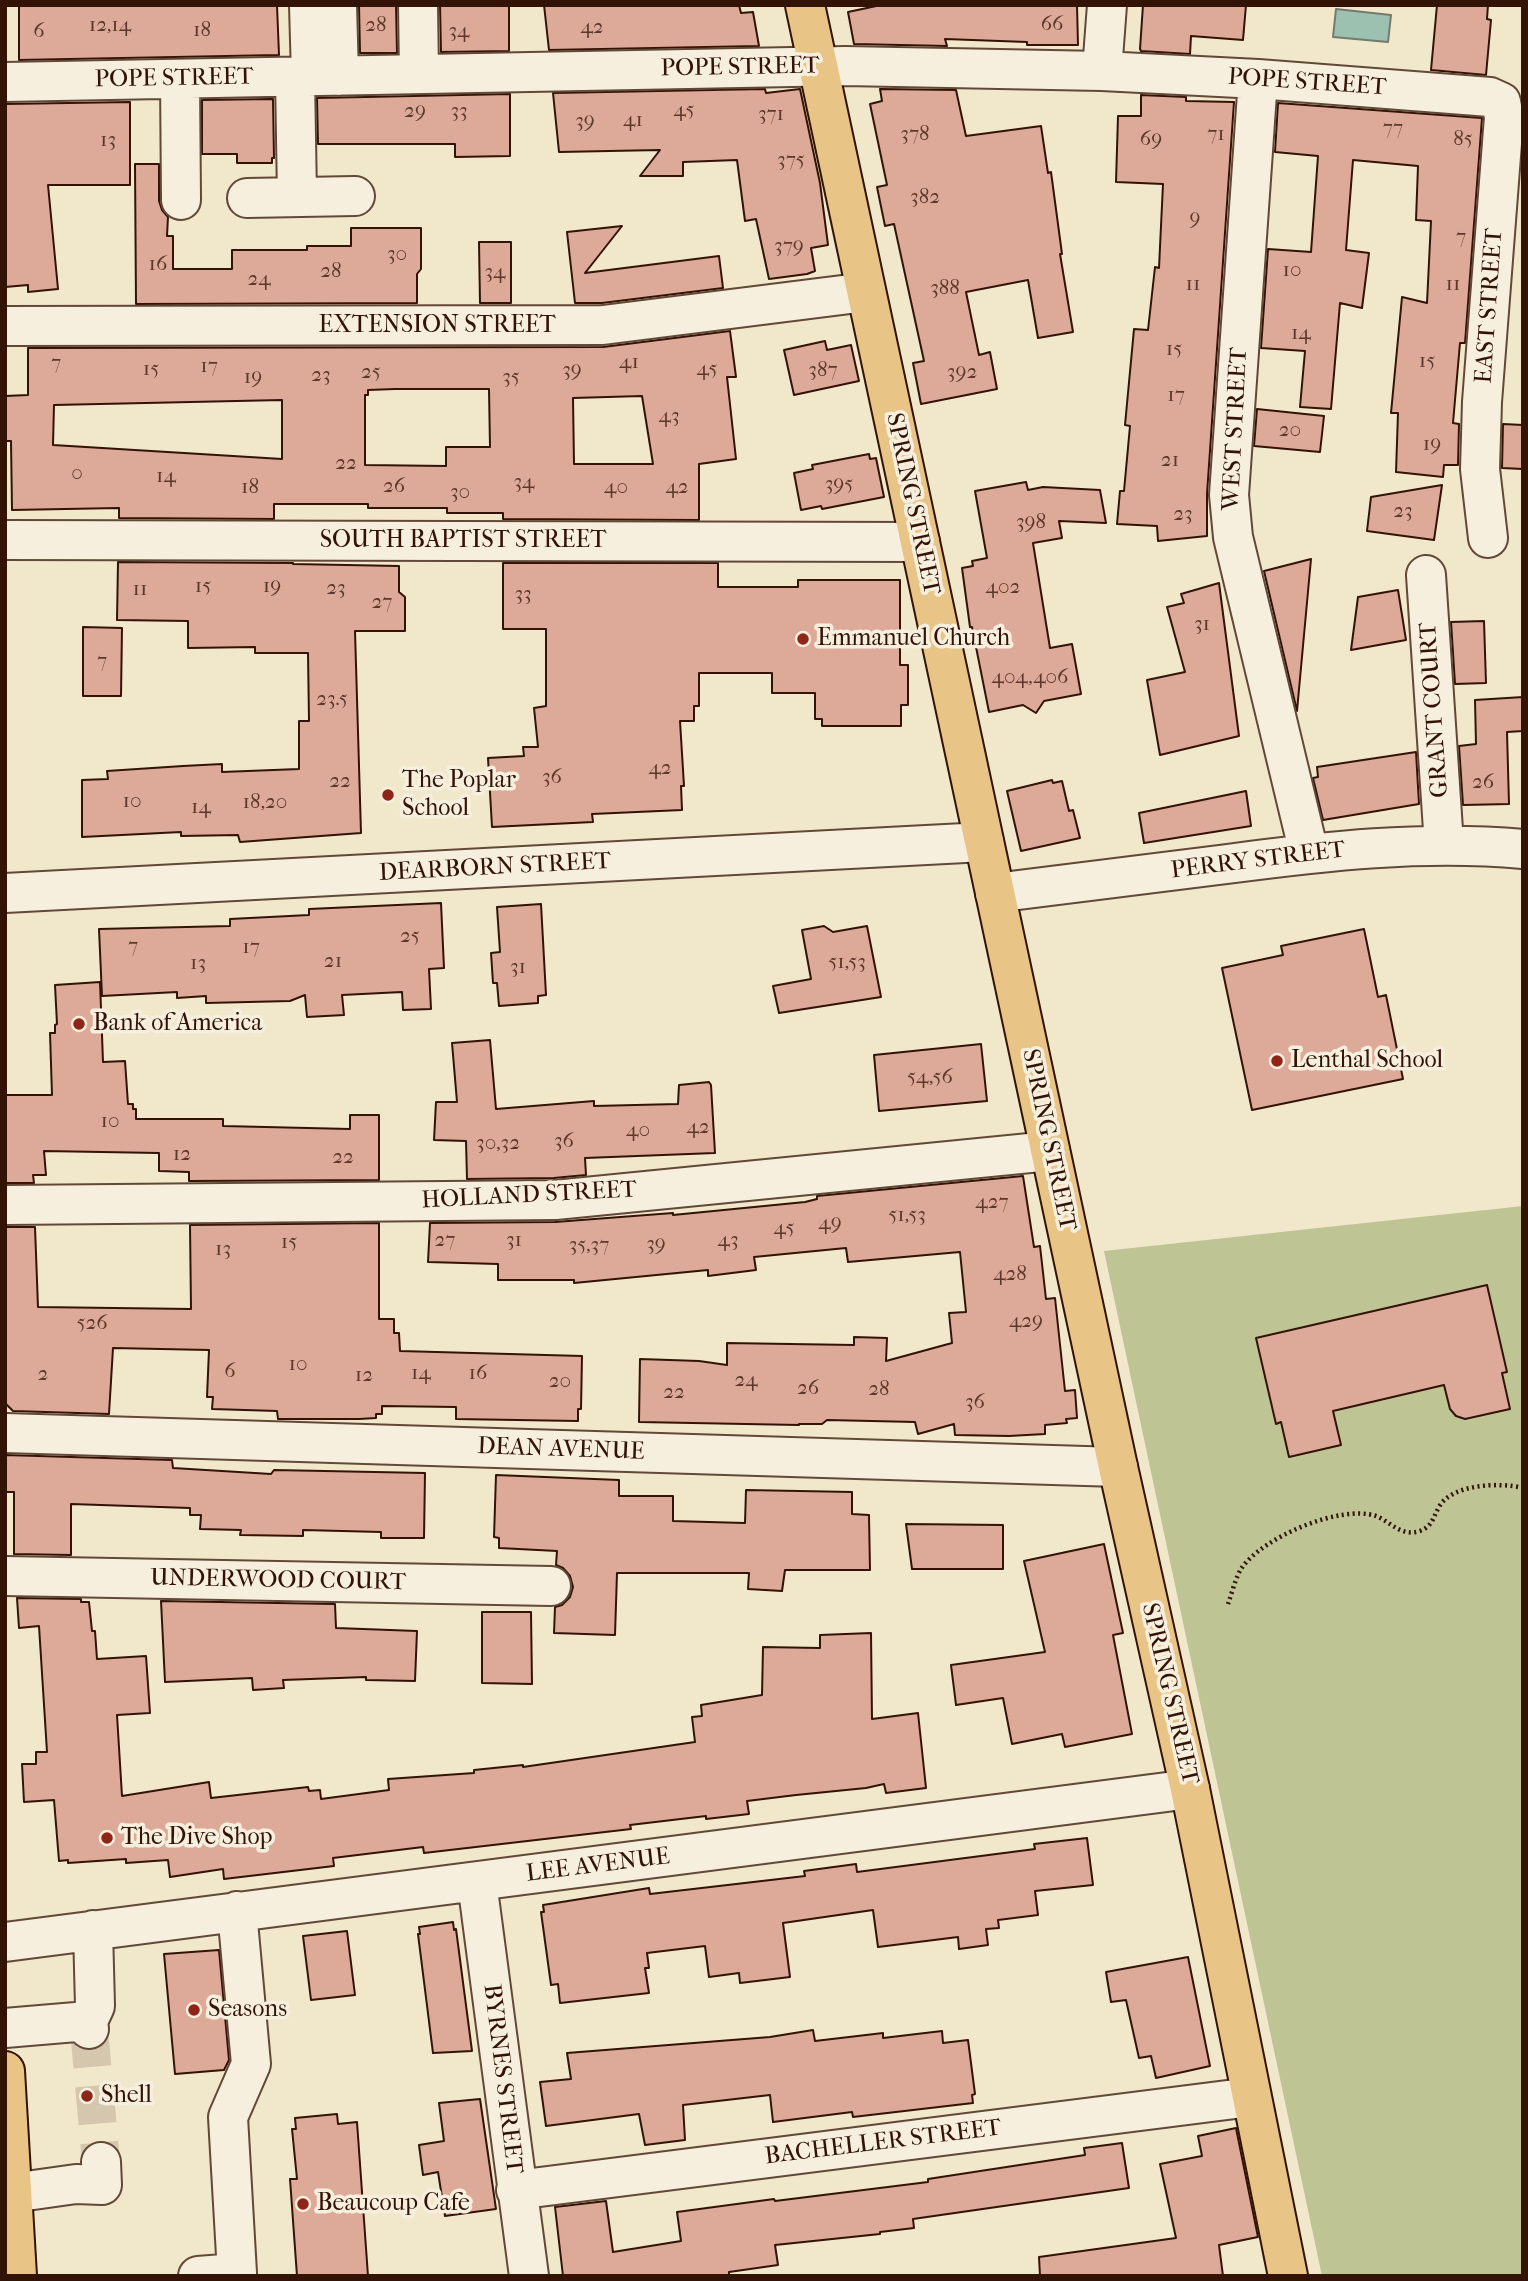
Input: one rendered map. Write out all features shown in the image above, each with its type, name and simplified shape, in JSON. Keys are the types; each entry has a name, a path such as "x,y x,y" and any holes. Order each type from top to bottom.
{"main road":[{"name":"SPRING STREET","path":"805,5 1118,1467 1190,1789 1288,2276"},
{"path":"6,2096 17,2276"}],"street":[{"path":"309,5 315,76"},
{"path":"297,197 315,76 337,5"},
{"path":"418,5 419,75"},
{"path":"1102,71 1107,5"},
{"name":"POPE STREET","path":"5,82 817,67 1102,71 1258,79 1475,96"},
{"path":"180,79 181,200"},
{"name":"WEST STREET","path":"1258,79 1228,495 1233,537 1309,853"},
{"name":"EAST STREET","path":"1475,96 1490,97 1501,102 1504,117 1482,402 1480,469 1488,538"},
{"path":"247,198 355,197"},
{"name":"EXTENSION STREET","path":"5,326 603,325 866,292"},
{"name":"SOUTH BAPTIST STREET","path":"5,540 920,542"},
{"name":"GRANT COURT","path":"1426,575 1444,845"},
{"name":"DEARBORN STREET","path":"5,893 984,842"},
{"name":"PERRY STREET","path":"995,893 1309,853 1444,845 1523,849"},
{"name":"HOLLAND STREET","path":"5,1205 555,1199 1050,1151"},
{"name":"DEAN AVENUE","path":"5,1433 1118,1467"},
{"name":"UNDERWOOD COURT","path":"5,1576 551,1586"},
{"name":"LEE AVENUE","path":"5,1942 1190,1789"},
{"name":"BYRNES STREET","path":"477,1882 529,2276"},
{"path":"198,2276 237,2273 228,2117 251,2064 237,1911"},
{"path":"5,2028 76,2026 96,2006 93,1930"},
{"name":"BACHELLER STREET","path":"516,2190 1251,2097"},
{"path":"12,2193 84,2170"}],"path":[{"path":"1228,1604 1242,1569 1265,1545 1309,1524 1350,1514 1376,1516 1397,1530 1419,1531 1433,1523 1439,1505 1450,1495 1476,1487 1504,1483 1523,1488"}],"shaded area":[{"path":"1336,9 1391,15 1388,42 1333,37"},
{"path":"1523,1206 1523,2276 1322,2276 1104,1251"}],"building":[{"path":"19,5 277,5 279,55 19,60"},
{"path":"359,5 396,5 397,53 360,53"},
{"path":"440,5 509,5 509,51 441,52"},
{"path":"544,5 739,5 741,13 753,12 759,46 549,50"},
{"path":"881,5 1077,5 1078,45 1027,45 1027,42 945,39 947,46 854,44 848,12"},
{"path":"1143,5 1246,5 1243,40 1191,36 1190,54 1141,51"},
{"path":"1437,5 1488,5 1487,19 1491,20 1486,75 1431,70"},
{"path":"765,89 766,93 800,89 820,183 828,245 811,248 815,271 807,274 769,279 756,219 745,221 737,160 683,162 683,176 640,176 660,150 559,152 553,93"},
{"path":"880,89 956,90 966,136 1041,126 1048,173 1051,172 1060,254 1073,332 1038,338 1028,280 966,292 979,355 990,352 997,389 921,404 913,363 924,361 894,224 885,226 877,187 887,185 870,104 882,101"},
{"path":"510,94 510,156 455,157 455,144 318,144 317,98"},
{"path":"1141,95 1186,97 1186,101 1234,102 1207,494 1207,536 1158,541 1157,526 1117,524 1120,491 1124,491 1130,426 1125,425 1134,329 1148,330 1155,267 1159,268 1163,184 1116,182 1118,116 1141,116"},
{"path":"273,99 272,163 237,163 237,154 202,154 202,100"},
{"path":"130,102 130,185 48,185 58,289 28,292 28,285 5,287 5,104"},
{"path":"1278,103 1482,118 1465,343 1460,343 1453,423 1459,424 1458,465 1444,465 1443,477 1396,472 1398,413 1391,413 1402,297 1427,303 1431,221 1416,220 1418,166 1353,160 1346,250 1369,253 1362,308 1340,303 1331,409 1300,407 1305,351 1261,348 1268,249 1311,252 1318,156 1275,152"},
{"path":"135,164 159,164 159,201 168,217 167,236 173,236 173,269 232,269 232,250 307,250 307,246 351,246 351,228 421,228 421,269 417,274 417,303 136,304"},
{"path":"622,226 585,273 719,256 723,288 602,303 575,303 567,232"},
{"path":"479,242 511,242 511,303 480,303"},
{"path":"730,331 736,377 727,377 736,459 699,464 699,520 503,519 503,513 447,513 447,508 368,508 368,504 274,504 274,519 119,518 119,508 12,510 11,441 5,441 5,396 28,395 28,348 603,347","holes":["489,389 490,447 446,447 446,466 365,465 365,395 368,395 368,390","642,396 653,464 574,464 573,398","282,400 282,459 53,445 54,405"]},
{"path":"825,341 827,350 851,345 859,381 794,395 784,350"},
{"path":"1257,409 1324,416 1320,452 1254,446"},
{"path":"1503,424 1523,425 1523,469 1502,468"},
{"path":"869,454 870,459 876,458 884,497 822,509 821,506 801,510 794,473 813,469 812,465"},
{"path":"1026,482 1028,490 1043,487 1100,490 1106,523 1059,521 1062,538 1033,543 1050,648 1072,644 1081,694 1044,701 1036,713 1023,705 989,712 970,627 962,568 973,566 972,561 987,558 975,491"},
{"path":"1442,485 1434,540 1367,531 1371,497"},
{"path":"1311,559 1297,711 1264,571"},
{"path":"118,562 399,566 399,592 405,597 405,631 355,631 361,833 240,842 238,835 181,836 181,832 82,837 82,780 108,779 107,771 222,764 222,772 299,769 299,721 309,721 308,653 255,653 255,647 188,648 188,621 117,620"},
{"path":"503,563 718,563 718,587 798,587 798,580 900,580 900,665 908,665 908,705 901,705 901,726 822,726 822,719 815,719 815,693 772,693 772,673 699,673 699,706 694,706 694,721 680,721 684,786 681,786 682,810 592,814 593,822 492,827 488,758 524,756 523,747 538,747 534,708 546,706 546,629 503,629"},
{"path":"1219,583 1239,736 1160,755 1147,680 1185,672 1167,607 1184,603 1181,594"},
{"path":"1398,590 1406,640 1351,650 1358,597"},
{"path":"1484,621 1486,683 1455,684 1451,622"},
{"path":"83,627 122,628 121,696 83,696"},
{"path":"1523,697 1523,731 1507,732 1509,804 1463,805 1459,746 1476,744 1475,700"},
{"path":"1416,752 1419,804 1323,820 1313,778 1318,777 1317,767"},
{"path":"1052,780 1053,783 1062,781 1069,811 1073,810 1080,838 1021,851 1007,791"},
{"path":"1246,791 1251,826 1144,843 1139,813"},
{"path":"441,903 444,968 429,969 431,1009 403,1010 402,992 342,995 344,1015 307,1017 305,995 290,1001 206,1003 206,996 177,998 177,992 102,996 99,929 230,926 230,919 309,915 309,909"},
{"path":"541,904 546,995 538,996 538,1003 499,1006 497,983 493,983 491,953 500,952 497,907"},
{"path":"824,926 833,932 867,926 881,997 779,1013 773,986 811,979 802,930"},
{"path":"1364,929 1378,997 1386,995 1403,1079 1252,1110 1222,968 1283,955 1281,946"},
{"path":"100,982 103,1062 125,1061 128,1104 133,1104 133,1109 136,1109 136,1119 223,1119 223,1126 350,1129 350,1115 379,1115 379,1180 189,1181 189,1172 159,1171 159,1153 44,1151 46,1175 33,1175 34,1183 5,1183 5,1095 52,1095 50,1033 55,1033 57,1024 55,985"},
{"path":"490,1040 496,1109 594,1101 594,1106 678,1104 679,1085 709,1082 715,1153 585,1158 586,1175 467,1179 466,1141 434,1140 436,1102 457,1102 452,1043"},
{"path":"981,1044 987,1101 879,1111 874,1055"},
{"path":"1023,1176 1034,1247 1040,1246 1046,1299 1055,1298 1065,1391 1075,1390 1077,1418 1066,1419 1067,1423 1045,1425 1045,1434 955,1435 954,1424 918,1434 915,1422 827,1420 822,1424 799,1425 639,1422 640,1359 727,1365 727,1343 854,1345 854,1337 887,1338 886,1361 952,1343 949,1313 966,1312 960,1252 848,1262 846,1248 754,1257 756,1270 708,1276 708,1270 574,1283 574,1280 498,1280 498,1264 428,1262 430,1223 555,1222 673,1215 805,1202 817,1199 817,1196"},
{"path":"379,1223 379,1319 394,1319 394,1333 399,1333 400,1351 582,1356 581,1409 578,1409 578,1421 456,1419 456,1407 382,1406 382,1414 376,1414 376,1418 359,1419 278,1419 277,1411 212,1409 213,1397 207,1397 209,1350 113,1348 109,1414 13,1411 5,1403 5,1227 35,1227 38,1307 191,1309 190,1225"},
{"path":"1487,1285 1507,1372 1502,1373 1510,1409 1465,1419 1456,1416 1450,1409 1444,1385 1333,1411 1341,1445 1289,1457 1281,1422 1276,1424 1256,1338"},
{"path":"5,1455 172,1460 173,1468 271,1474 274,1470 425,1473 424,1538 381,1538 381,1532 303,1530 303,1536 240,1535 241,1530 200,1529 201,1515 190,1515 190,1508 71,1504 71,1555 14,1554 14,1492 5,1492"},
{"path":"496,1475 619,1480 619,1496 673,1496 673,1521 745,1523 746,1490 852,1492 852,1514 869,1515 870,1570 785,1570 782,1591 748,1589 749,1573 617,1573 615,1635 554,1633 555,1607 562,1605 570,1597 573,1587 570,1576 556,1565 557,1551 499,1548 499,1538 494,1537"},
{"path":"906,1524 1003,1525 1003,1569 912,1569"},
{"path":"1104,1544 1123,1633 1113,1635 1132,1734 1065,1747 1062,1734 1012,1744 1003,1698 956,1705 951,1665 1045,1652 1024,1561"},
{"path":"17,1598 81,1599 81,1602 89,1602 97,1659 146,1656 150,1713 117,1715 122,1796 209,1782 211,1798 308,1787 309,1791 320,1790 321,1799 389,1790 388,1779 474,1773 474,1770 523,1767 695,1742 692,1717 702,1716 701,1705 762,1695 763,1647 820,1648 820,1635 871,1633 872,1719 918,1713 926,1788 886,1793 884,1784 747,1801 749,1814 630,1825 631,1829 424,1853 423,1847 333,1858 334,1866 224,1879 223,1869 170,1877 168,1860 126,1863 126,1859 68,1863 68,1860 59,1861 54,1800 24,1802 22,1764 36,1764 36,1752 47,1752 39,1626 19,1628"},
{"path":"161,1601 335,1604 336,1628 417,1631 415,1681 366,1680 366,1677 283,1680 284,1688 253,1690 252,1678 165,1682"},
{"path":"482,1612 531,1612 532,1684 482,1683"},
{"path":"1087,1838 1093,1885 1035,1891 1038,1915 998,1920 999,1928 986,1929 988,1945 959,1949 958,1937 878,1947 873,1910 783,1923 790,1977 740,1983 739,1973 709,1977 705,1946 647,1953 649,1968 645,1968 649,1993 560,2003 558,1984 551,1985 541,1912 544,1912 543,1905 649,1888 650,1894 805,1876 804,1871 856,1864 857,1872 1035,1849 1034,1844"},
{"path":"453,1922 472,2051 433,2053 419,1927"},
{"path":"347,1931 355,1995 311,2000 303,1936"},
{"path":"219,1950 229,2060 224,2070 175,2074 164,1954"},
{"path":"1188,1957 1210,2066 1156,2078 1151,2056 1139,2058 1126,2000 1111,2002 1106,1972"},
{"path":"813,2030 815,2041 883,2033 883,2038 942,2031 943,2043 968,2040 975,2094 972,2095 973,2103 853,2117 852,2112 773,2122 770,2095 683,2105 685,2140 645,2145 639,2114 546,2126 540,2082 571,2079 567,2053 770,2037"},
{"path":"480,2099 496,2209 445,2216 438,2172 423,2175 419,2145 444,2141 439,2103"},
{"path":"337,2114 338,2124 357,2122 368,2276 297,2276 290,2179 297,2179 292,2129 296,2129 295,2118"},
{"path":"1236,2128 1258,2237 1219,2245 1223,2276 1040,2276 1039,2257 1176,2238 1160,2164 1202,2156 1198,2136"},
{"path":"1122,2143 1129,2188 913,2219 914,2228 880,2234 775,2245 778,2265 729,2272 729,2276 563,2276 555,2207 606,2201 613,2252 681,2241 677,2212 928,2182 928,2179 1085,2155 1084,2148"}],"tunnel":[{"path":"89,2029 101,2162"}],"place":[{"name":"Emmanuel Church","path":"803,639"},
{"name":"The Poplar School","path":"388,795"},
{"name":"Bank of America","path":"79,1024"},
{"name":"Lenthal School","path":"1277,1061"},
{"name":"The Dive Shop","path":"107,1838"},
{"name":"Seasons","path":"194,2010"},
{"name":"Shell","path":"87,2096"},
{"name":"Beaucoup Cafe","path":"303,2204"}]}
